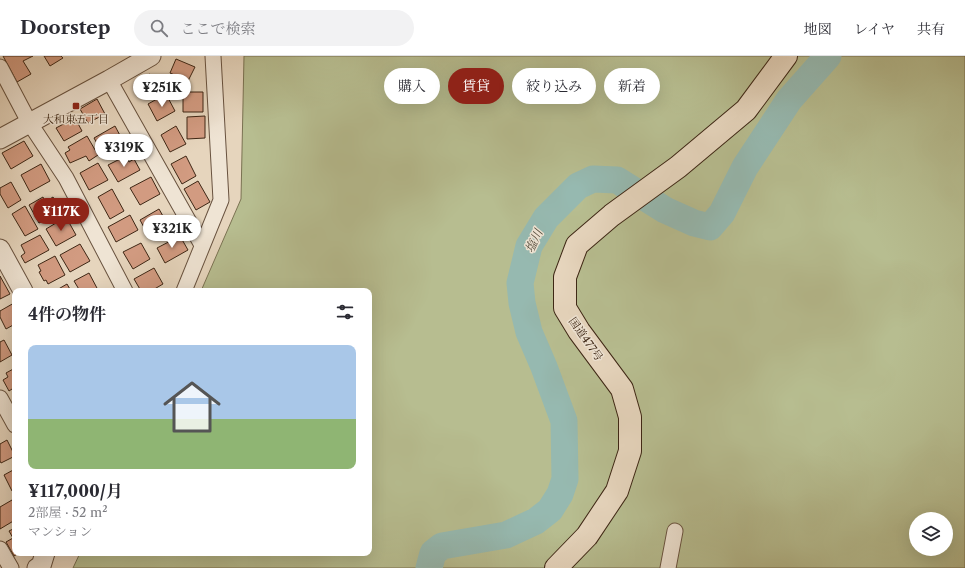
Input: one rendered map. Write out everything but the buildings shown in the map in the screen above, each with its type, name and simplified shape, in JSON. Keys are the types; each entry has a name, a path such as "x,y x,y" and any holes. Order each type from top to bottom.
{"highway":[{"name":"国道477号","path":"556,568 587,536 617,491 630,451 630,417 622,389 579,331 565,308 565,277 577,245 624,207 678,167 746,110 786,56"}],"street":[{"path":"0,139 29,122 110,80 150,56"},
{"path":"185,288 221,200 213,56"},
{"path":"0,67 29,122 66,178 123,288"},
{"path":"110,80 202,245"},
{"path":"2,258 22,288"},
{"path":"0,398 12,419"},
{"path":"668,568 675,530"},
{"path":"0,549 11,568"},
{"path":"37,568 41,566 44,556"}],"green space":[{"path":"244,56 965,56 965,568 73,568 79,556 372,556 372,288 202,288 241,199"}],"waterway":[{"name":"塩川","path":"429,568 433,553 442,546 506,535 536,521 550,510 560,494 565,479 564,421 529,332 522,303 520,283 529,246 546,218 578,186 593,179 617,180 665,210 694,223 710,227 722,213 745,167 789,100 828,56"}],"place":[{"name":"大和東五丁目","path":"76,106"}]}
